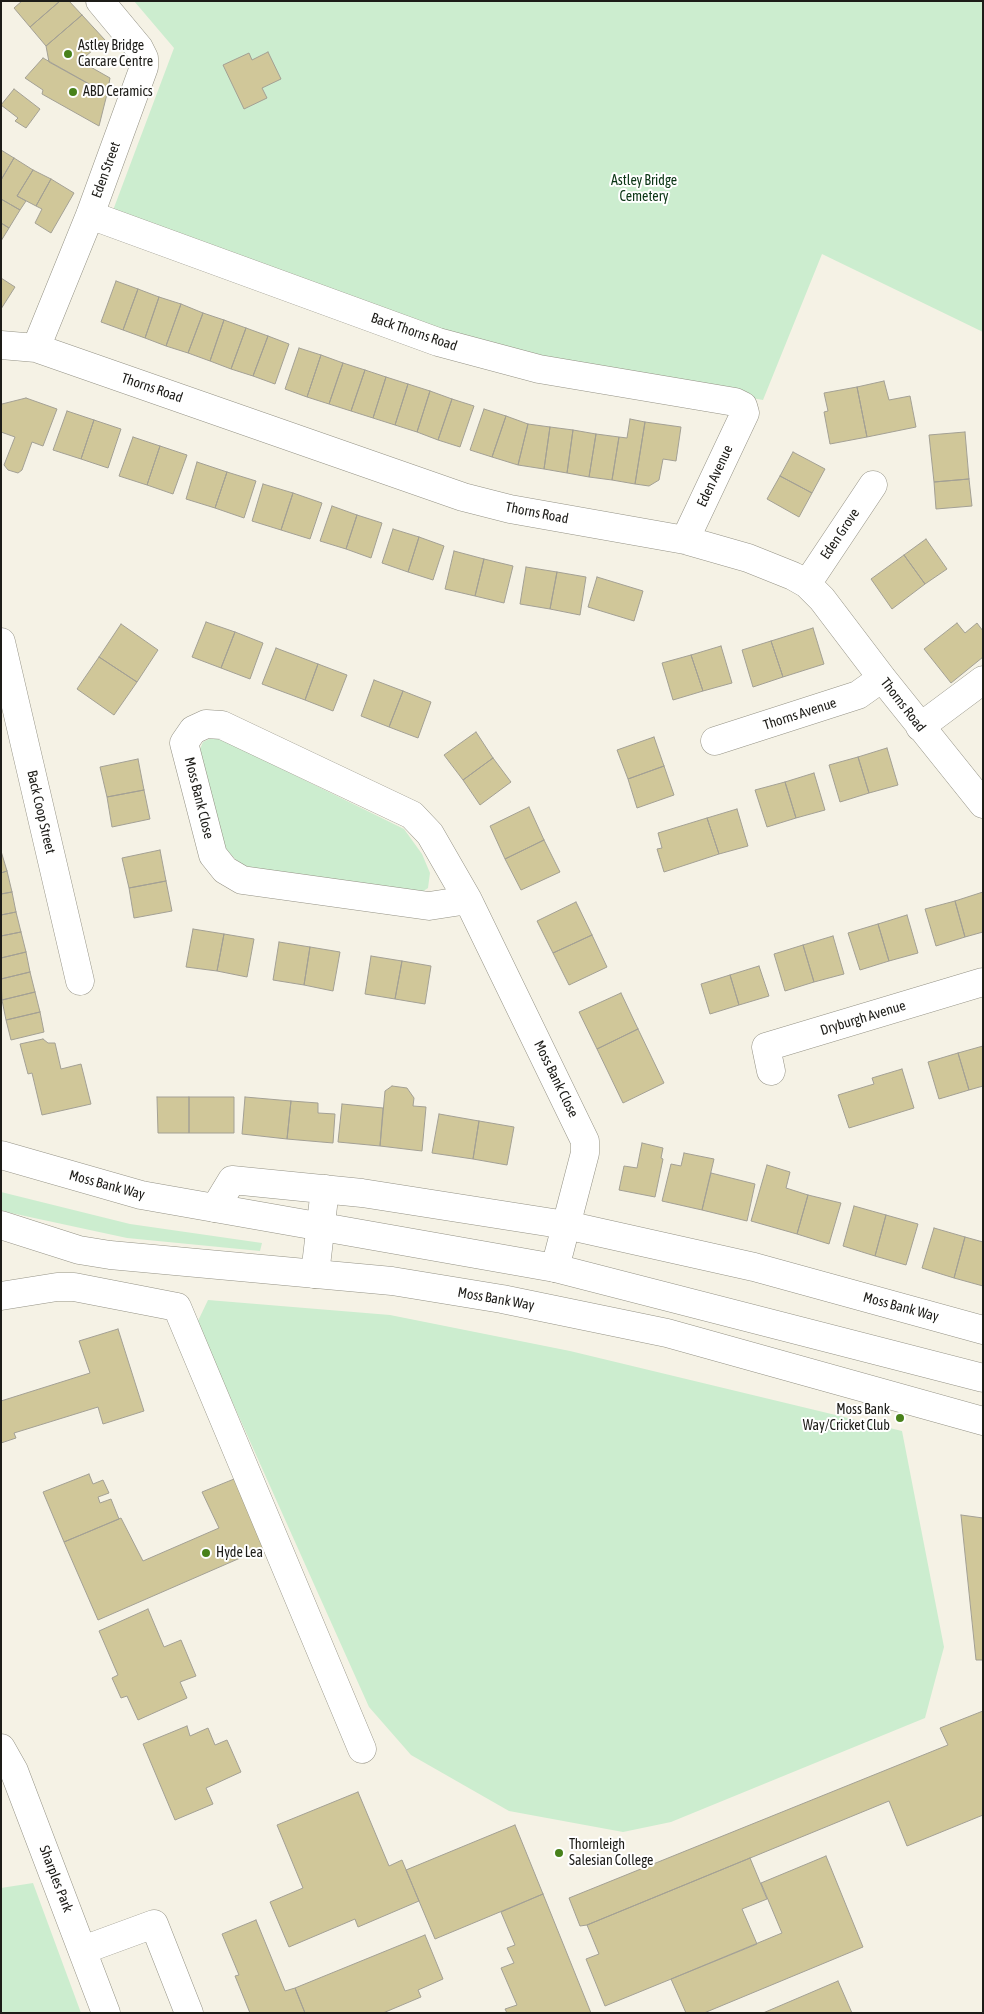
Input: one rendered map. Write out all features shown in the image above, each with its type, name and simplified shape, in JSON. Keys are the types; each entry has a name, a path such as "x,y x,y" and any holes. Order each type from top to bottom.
{"main road":[{"name":"Eden Street","path":"36,348 90,215 144,66 144,58 139,48 100,1"},
{"name":"Back Thorns Road","path":"90,215 438,342 539,369 735,402 743,406 746,412"},
{"name":"Thorns Road","path":"1,345 36,348 463,497 510,509 685,540 748,558 792,576 807,584 822,599 920,727 983,804"},
{"name":"Eden Avenue","path":"685,540 746,412"},
{"name":"Eden Grove","path":"807,584 873,485"},
{"name":"Back Coop Street","path":"1,642 80,981"},
{"name":"Thorns Avenue","path":"715,741 858,695 882,678"},
{"path":"920,727 983,680"},
{"name":"Moss Bank Close","path":"468,900 429,906 242,880 225,870 213,855 184,743 193,730 206,724 222,725 412,814 430,834 468,900 585,1141 585,1154 555,1268"},
{"name":"Dryburgh Avenue","path":"771,1071 766,1047 983,982"},
{"name":"Moss Bank Way","path":"1,1155 141,1195 555,1268 983,1378"},
{"name":"Moss Bank Way","path":"215,1208 232,1180 362,1193 566,1224 754,1267 983,1330"},
{"path":"315,1274 325,1189"},
{"name":"Moss Bank Way","path":"1,1225 87,1251 392,1281 502,1299 667,1333 983,1421"},
{"path":"1,1296 57,1287 74,1287 177,1307 362,1749"},
{"name":"Sharples Park","path":"1,1748 14,1770 106,2013"},
{"path":"83,1950 154,1924 189,2013"}],"green space":[{"name":"Astley Bridge Cemetery","path":"134,1 983,1 983,332 822,254 763,400 544,361 442,334 112,213 174,48"},
{"path":"209,739 221,739 404,829 422,854 430,873 428,888 416,896 252,871 236,860 221,844 200,749 203,742"},
{"path":"1,1192 130,1224 262,1243 260,1251 127,1238 1,1210"},
{"path":"208,1300 390,1315 570,1351 902,1431 944,1647 925,1718 671,1822 623,1832 509,1811 411,1755 369,1707 197,1323"},
{"path":"33,1883 81,2013 1,2013 1,1888"}],"building":[{"path":"22,1 60,1 30,27 14,8"},
{"path":"60,1 69,1 82,15 46,46 30,27"},
{"name":"Astley Bridge Carcare Centre","path":"82,15 105,40 80,61 110,78 107,94 49,62 46,46"},
{"path":"268,52 281,79 262,88 267,98 244,109 223,65 249,53 252,60"},
{"name":"ABD Ceramics","path":"43,58 107,94 99,126 42,94 43,90 25,78"},
{"path":"14,89 40,109 26,128 15,121 18,118 1,105"},
{"path":"1,150 14,158 1,180"},
{"path":"14,158 33,170 17,196 26,201 20,210 1,199 1,180"},
{"path":"33,170 51,179 36,206 17,196"},
{"path":"51,179 74,193 51,233 35,223 42,209 36,206"},
{"path":"1,199 20,210 9,228 1,223"},
{"path":"1,223 9,228 1,241"},
{"path":"1,278 15,287 1,309"},
{"path":"116,281 138,289 123,330 101,322"},
{"path":"138,289 159,297 145,338 123,330"},
{"path":"159,297 181,304 166,346 145,338"},
{"path":"181,304 203,313 188,353 166,346"},
{"path":"203,313 224,320 210,361 188,353"},
{"path":"224,320 246,328 231,369 210,361"},
{"path":"246,328 268,336 253,376 231,369"},
{"path":"268,336 289,344 275,384 253,376"},
{"path":"299,348 321,355 307,397 285,389"},
{"path":"321,355 343,363 329,404 307,397"},
{"path":"343,363 365,370 351,411 329,404"},
{"path":"365,370 386,377 373,418 351,411"},
{"path":"386,377 408,384 395,425 373,418"},
{"path":"884,381 889,400 910,396 916,427 867,437 857,387"},
{"path":"408,384 430,391 417,432 395,425"},
{"path":"857,387 867,437 830,444 824,412 828,411 824,393"},
{"path":"430,391 452,399 438,440 417,432"},
{"path":"26,398 57,409 43,446 32,442 22,470 18,473 8,470 4,465 15,437 1,432 1,405"},
{"path":"452,399 474,406 460,447 438,440"},
{"path":"484,409 506,416 492,457 470,450"},
{"path":"67,411 94,420 81,459 53,450"},
{"path":"506,416 528,424 518,465 492,457"},
{"path":"630,419 645,422 635,484 612,480 619,437 627,438"},
{"path":"94,420 121,429 108,468 81,459"},
{"path":"645,422 681,427 676,461 663,459 659,480 649,486 635,484"},
{"path":"528,424 550,427 544,469 518,465"},
{"path":"550,427 573,430 567,473 544,469"},
{"path":"573,430 596,434 589,477 567,473"},
{"path":"965,432 969,479 934,482 929,435"},
{"path":"596,434 619,437 612,480 589,477"},
{"path":"133,437 160,446 147,485 119,476"},
{"path":"160,446 187,455 173,494 147,485"},
{"path":"793,452 825,469 812,493 780,476"},
{"path":"197,462 227,472 215,508 186,499"},
{"path":"227,472 256,481 244,518 215,508"},
{"path":"780,476 812,493 799,517 767,499"},
{"path":"969,479 972,506 936,509 934,482"},
{"path":"263,484 293,493 281,530 252,521"},
{"path":"293,493 322,503 310,539 281,530"},
{"path":"332,506 357,515 346,549 320,541"},
{"path":"357,515 382,523 371,558 346,549"},
{"path":"393,529 419,537 408,572 382,563"},
{"path":"419,537 444,546 433,580 408,572"},
{"path":"926,539 947,569 925,584 904,555"},
{"path":"454,551 484,559 475,596 445,589"},
{"path":"904,555 925,584 892,609 871,579"},
{"path":"484,559 513,566 504,603 475,596"},
{"path":"526,567 557,572 550,609 520,604"},
{"path":"557,572 586,577 580,615 550,609"},
{"path":"597,577 643,591 634,621 588,607"},
{"path":"206,622 235,632 221,668 192,657"},
{"path":"957,623 965,633 977,623 983,631 983,657 951,683 924,649"},
{"path":"121,624 158,650 137,682 99,657"},
{"path":"813,628 824,664 783,677 771,641"},
{"path":"235,632 263,643 250,679 221,668"},
{"path":"771,641 783,677 753,687 742,650"},
{"path":"721,646 732,683 703,691 691,655"},
{"path":"276,648 318,664 305,700 262,684"},
{"path":"691,655 703,691 673,700 662,663"},
{"path":"99,657 137,682 114,715 77,689"},
{"path":"318,664 347,675 333,711 305,700"},
{"path":"374,680 403,691 389,727 361,716"},
{"path":"403,691 431,702 418,738 389,727"},
{"path":"476,732 493,758 463,780 444,755"},
{"path":"654,737 664,766 628,779 617,750"},
{"path":"887,748 898,785 869,793 858,757"},
{"path":"858,757 869,793 840,802 829,765"},
{"path":"493,758 511,782 480,805 463,780"},
{"path":"138,759 144,790 107,797 100,767"},
{"path":"664,766 674,795 637,808 628,779"},
{"path":"814,773 825,810 796,818 785,782"},
{"path":"785,782 796,818 767,827 755,790"},
{"path":"144,790 150,819 112,827 107,797"},
{"path":"529,807 544,840 505,859 490,826"},
{"path":"737,809 748,846 719,854 707,818"},
{"path":"707,818 719,854 664,872 657,849 662,848 658,833"},
{"path":"544,840 560,872 521,890 505,859"},
{"path":"160,850 166,881 129,888 122,858"},
{"path":"1,851 7,871 1,873"},
{"path":"7,871 12,892 1,894 1,873"},
{"path":"166,881 172,911 134,918 129,888"},
{"path":"12,892 16,912 1,915 1,894"},
{"path":"983,892 983,932 965,937 955,901"},
{"path":"955,901 965,937 936,946 925,909"},
{"path":"576,902 592,935 553,953 537,921"},
{"path":"16,912 21,932 1,936 1,915"},
{"path":"907,915 918,953 889,961 878,924"},
{"path":"878,924 889,961 860,970 848,933"},
{"path":"193,929 224,934 217,971 186,967"},
{"path":"21,932 26,952 1,958 1,936"},
{"path":"224,934 254,939 247,977 217,971"},
{"path":"592,935 607,967 569,985 553,953"},
{"path":"833,936 844,974 814,982 803,945"},
{"path":"279,942 310,947 304,985 273,980"},
{"path":"803,945 814,982 785,991 774,954"},
{"path":"310,947 340,952 333,991 304,985"},
{"path":"26,952 30,972 1,979 1,958"},
{"path":"371,956 402,961 395,999 365,994"},
{"path":"402,961 431,966 425,1004 395,999"},
{"path":"759,966 769,996 739,1005 730,975"},
{"path":"30,972 35,992 2,1000 1,979"},
{"path":"730,975 739,1005 710,1014 701,984"},
{"path":"35,992 40,1012 6,1020 2,1000"},
{"path":"621,993 638,1029 597,1049 579,1012"},
{"path":"40,1012 44,1032 11,1040 6,1020"},
{"path":"638,1029 664,1083 623,1103 597,1049"},
{"path":"43,1039 48,1043 55,1043 61,1069 81,1064 91,1104 42,1115 32,1073 28,1074 20,1044"},
{"path":"983,1046 983,1086 969,1090 958,1053"},
{"path":"958,1053 969,1090 939,1099 928,1062"},
{"path":"902,1069 914,1108 849,1128 838,1095 874,1084 872,1078"},
{"path":"392,1086 407,1088 414,1098 413,1106 426,1107 422,1151 380,1146 385,1091"},
{"path":"157,1097 189,1097 189,1133 158,1133"},
{"path":"189,1097 234,1097 234,1133 189,1133"},
{"path":"245,1097 291,1101 287,1139 242,1134"},
{"path":"291,1101 318,1103 318,1113 335,1114 333,1143 287,1139"},
{"path":"342,1104 383,1108 380,1146 338,1142"},
{"path":"439,1114 479,1121 473,1159 432,1153"},
{"path":"479,1121 514,1127 507,1165 473,1159"},
{"path":"642,1143 663,1148 661,1158 663,1159 655,1197 619,1190 624,1166 637,1168"},
{"path":"684,1153 714,1159 702,1210 662,1201 671,1164 681,1166"},
{"path":"767,1165 790,1172 786,1188 808,1195 797,1234 751,1221"},
{"path":"711,1173 755,1184 747,1221 702,1210"},
{"path":"808,1195 841,1203 829,1244 797,1234"},
{"path":"854,1206 886,1215 875,1256 843,1246"},
{"path":"886,1215 918,1224 906,1265 875,1256"},
{"path":"934,1228 965,1237 954,1278 922,1268"},
{"path":"965,1237 983,1242 983,1286 954,1278"},
{"path":"118,1329 144,1411 103,1424 98,1407 14,1433 16,1438 1,1443 1,1401 90,1373 79,1341"},
{"path":"89,1474 93,1484 103,1480 109,1493 98,1497 100,1503 111,1499 119,1519 64,1542 43,1492"},
{"name":"Hyde Lea","path":"239,1477 270,1545 98,1620 64,1542 121,1518 143,1561 219,1528 202,1492"},
{"path":"961,1515 983,1518 983,1660 976,1660"},
{"path":"148,1609 164,1647 181,1640 196,1676 180,1682 187,1698 138,1720 127,1696 121,1698 112,1678 118,1675 99,1631"},
{"path":"983,1711 983,1815 907,1846 889,1801 587,1925 580,1926 569,1898 948,1745 940,1728"},
{"path":"187,1726 190,1736 208,1728 215,1745 227,1740 241,1772 206,1788 213,1804 175,1820 143,1744"},
{"path":"358,1792 389,1866 402,1860 419,1901 358,1927 355,1919 289,1947 270,1902 303,1888 277,1825"},
{"path":"515,1825 543,1894 435,1939 406,1870"},
{"path":"826,1856 863,1947 704,2013 686,2013 671,1979 782,1933 761,1883"},
{"path":"750,1858 767,1899 742,1909 757,1944 605,2006 586,1959 599,1954 587,1925"},
{"path":"543,1894 591,2013 507,2013 505,2009 517,2005 501,1968 514,1963 507,1948 515,1945 501,1912"},
{"path":"256,1920 285,1991 295,1988 305,2013 250,2013 235,1976 239,1975 222,1934"},
{"path":"425,1935 443,1979 418,1990 421,1997 383,2013 305,2013 295,1988"},
{"path":"838,1981 852,2013 763,2013"}],"place":[{"name":"Astley Bridge Carcare Centre","path":"68,54"},
{"name":"ABD Ceramics","path":"73,92"},
{"name":"Moss Bank Way/Cricket Club","path":"900,1418"},
{"name":"Hyde Lea","path":"206,1553"},
{"name":"Thornleigh Salesian College","path":"559,1853"}]}
